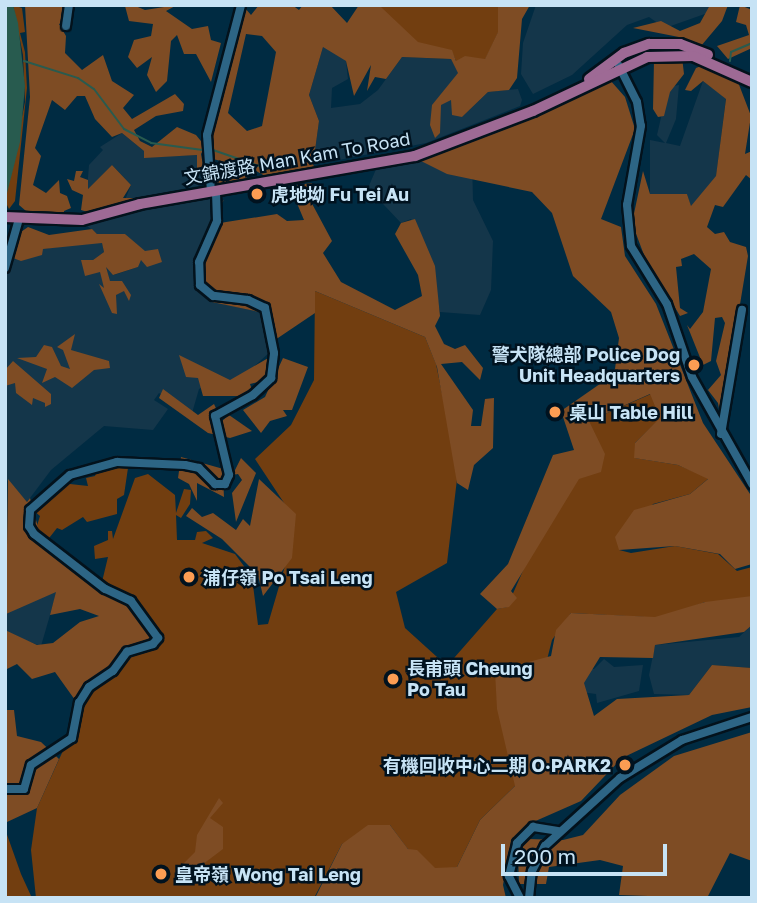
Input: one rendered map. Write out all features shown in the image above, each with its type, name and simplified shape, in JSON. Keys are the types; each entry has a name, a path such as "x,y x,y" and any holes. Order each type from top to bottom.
{"main road":[{"name":"文錦渡路 Man Kam To Road","path":"12,218 82,220 213,192 415,156 579,88 617,63 670,54 693,56 727,68 752,82"}],"street":[{"path":"66,26 69,5"},
{"path":"5,789 24,789 31,765 72,738 79,703 89,687 113,671 127,652 153,644 158,638 131,601 105,589 34,534 29,526 30,510 70,475 117,462 185,465 199,468 215,484 225,484 229,475 215,416 253,395 271,378 274,353 265,308 248,300 213,296 200,285 199,262 217,221 207,135 241,5"},
{"path":"617,63 638,102 641,126 627,205 631,246 667,304 692,377 721,434 752,484"},
{"path":"5,268 12,218"},
{"path":"721,434 743,310"},
{"path":"529,898 532,871 545,846 558,831 659,752 713,727 752,716"},
{"path":"520,898 509,876 517,843 533,827 558,831"}],"shaded area":[{"path":"5,5 13,5 18,23 25,86 20,142 5,201"},
{"path":"13,5 22,8 25,32 20,33 25,52 27,88 15,201 9,209 5,201 25,102 23,55"},
{"path":"25,5 72,5 72,17 59,24 66,36 65,53 82,70 103,55 112,81 134,95 123,108 132,119 175,94 184,104 183,111 156,116 134,130 140,141 152,147 177,127 196,135 205,146 201,154 204,171 197,172 197,155 144,158 144,151 122,133 112,137 95,119 85,96 77,96 65,110 52,100 35,148 41,156 33,185 46,193 59,180 60,193 67,196 71,208 64,211 64,219 38,218 19,205 30,97"},
{"path":"133,5 145,10 177,5 166,11 192,29 208,26 211,40 221,43 211,82 196,54 184,54 177,35 171,41 167,81 156,92 147,75 152,57 137,68 128,57 134,40 151,36 153,24 129,21 125,6"},
{"path":"259,5 292,5 299,10 303,5 330,5 347,23 359,5 381,7 418,42 452,50 456,61 465,56 485,59 498,32 498,5 530,5 522,19 517,78 509,90 488,92 462,117 452,115 451,100 441,105 440,133 435,138 430,125 432,105 458,73 451,59 402,57 386,79 375,77 367,91 371,65 354,96 346,61 323,47 309,95 319,121 313,165 318,169 265,176 249,167 246,182 217,188 213,173 216,168 240,171 237,165 213,159 211,133 245,8 251,15","holes":["246,34 262,36 276,52 262,126 247,131 228,113"]},
{"path":"364,5 498,5 498,33 485,60 457,63 452,52 416,44"},
{"path":"536,5 716,5 716,10 665,28 649,17 627,25 572,75 533,94 521,74 523,43"},
{"path":"710,5 728,5 722,21 701,46 684,38 633,28 661,21 680,31 700,23"},
{"path":"740,5 752,10 752,48 728,59 717,46 749,35 746,25 736,22"},
{"path":"327,33 346,61 348,79 332,88 331,108 360,104 378,90 402,57 451,59 459,74 462,117 488,92 518,89 522,100 520,106 426,143 313,165 319,121 309,95"},
{"path":"682,57 684,74 670,92 664,116 658,117 653,109 654,60"},
{"path":"706,64 738,82 751,116 745,154 752,151 752,180 746,175 723,207 715,205 707,227 715,234 724,232 730,242 746,247 748,256 721,419 718,403 708,390 721,375 716,361 725,323 722,317 715,318 711,361 703,365 687,325 690,329 703,312 711,269 694,254 681,259 682,266 676,267 680,308 688,313 680,316 644,255 632,223 643,171 650,194 687,194 691,206 716,176 726,99 703,81 691,91 685,90 696,68"},
{"path":"610,80 625,97 635,129 601,219 621,227 625,256 656,304 703,423 752,497 752,564 735,569 720,554 675,546 619,550 615,537 634,510 690,494 708,479 678,465 634,458 635,443 660,418 650,394 589,421 605,454 601,472 579,479 511,591 517,598 509,607 497,609 480,594 508,564 553,455 574,450 561,411 607,379 615,369 619,338 611,312 573,276 552,213 532,192 447,174 419,160 538,114"},
{"path":"703,81 726,98 716,177 691,207 687,194 650,194 650,140 665,143 657,135 668,87 679,85 676,119 666,143 680,146"},
{"path":"122,133 144,151 144,157 197,155 197,170 204,171 205,177 198,186 125,200 131,185 112,165 87,190 89,165 103,150 100,147"},
{"path":"443,154 472,161 473,200 493,241 491,290 480,315 440,312 431,263 411,219 401,223 368,188 377,167"},
{"path":"112,165 131,185 123,198 133,198 135,204 94,214 81,210 83,195 72,190 67,179 74,181 76,171 83,171 80,177 88,180 88,189"},
{"path":"312,183 309,198 332,241 323,253 341,282 395,310 422,296 418,275 395,234 401,223 415,219 435,266 440,316 435,326 444,344 455,349 465,345 483,368 480,380 462,362 441,364 473,410 471,426 481,426 485,399 494,398 493,448 474,465 468,490 457,483 437,367 425,337 315,291 315,313 272,342 264,313 212,302 213,296 199,283 199,264 218,221 217,206 224,200 219,207 220,223 277,214 287,221 304,220 296,201 297,185"},
{"path":"210,199 211,224 196,259 196,287 210,301 264,313 271,351 227,391 209,383 199,389 192,413 159,393 154,400 168,409 153,430 104,426 51,470 27,502 8,480 5,485 5,263 42,249 102,241 104,252 93,260 111,268 114,275 138,267 133,245 125,234 97,234 86,225 148,208"},
{"path":"28,227 49,235 92,229 97,234 125,234 145,251 158,249 162,262 147,267 141,260 138,267 113,275 106,267 110,281 122,281 131,295 129,301 124,291 116,295 117,314 112,313 99,284 104,288 100,272 85,276 81,260 93,260 104,252 102,243 43,249 42,255 21,261 13,258 18,234"},
{"path":"315,291 425,337 436,364 458,471 447,563 396,592 405,628 447,666 497,609 507,607 589,421 651,394 661,418 635,443 635,458 678,465 709,478 690,494 653,504 619,550 631,553 675,546 718,554 737,571 752,567 752,597 727,605 705,602 663,618 571,613 552,640 515,786 480,820 457,867 437,871 407,848 390,825 342,844 314,898 36,898 31,850 37,808 66,744 79,703 97,681 101,586 108,557 95,559 94,546 108,540 108,531 112,531 113,539 135,478 148,474 175,495 176,513 184,489 191,490 190,504 181,518 176,515 177,540 195,540 197,532 206,531 213,538 202,543 235,554 252,577 258,625 268,624 285,566 290,512 255,459 291,425 314,380"},
{"path":"75,334 71,350 109,361 110,368 94,370 72,388 55,377 42,383 47,369 17,358 36,357 44,345 52,347 61,366 70,369 63,350 57,347"},
{"path":"179,355 230,380 270,357 274,378 250,384 252,390 238,396 203,396 198,378 186,377"},
{"path":"283,358 308,367 292,410 283,410 287,416 270,421 261,433 243,410 265,397"},
{"path":"13,361 51,394 51,404 45,407 45,403 33,398 32,405 16,393 15,383 5,386 5,370"},
{"path":"163,389 198,415 214,404 222,421 229,415 252,431 230,438 208,433 159,398"},
{"path":"181,457 234,472 241,458 256,473 236,522 232,493 242,480 238,474 223,477 224,497 197,483 197,501 189,484 178,478"},
{"path":"98,467 128,468 124,495 117,499 117,514 87,522 83,517 62,530 57,528 46,542 35,532 40,516 33,510 61,483 88,486 86,478 95,476"},
{"path":"8,479 27,502 30,498 44,549 126,598 158,638 75,700 55,672 32,679 17,664 5,670 5,630 37,645 53,643 80,622 99,616 80,609 50,615 56,592 6,614"},
{"path":"259,479 296,514 292,558 263,596 258,575 222,539 186,516 192,508 202,517 213,513 236,530 243,519 250,526"},
{"path":"57,591 41,646 5,633 5,613"},
{"path":"752,596 752,625 744,632 655,645 653,658 600,657 584,683 594,716 617,699 689,695 712,665 752,668 752,707 712,715 622,758 581,801 531,823 509,850 503,885 506,898 315,898 342,844 368,825 390,825 408,849 417,850 435,868 457,867 480,820 515,786 497,709 495,671 551,656 556,630 571,613 655,617 705,602"},
{"path":"752,625 752,668 712,665 689,695 654,694 649,675 655,645 739,637"},
{"path":"604,659 614,667 643,665 639,691 597,703 596,694 581,692 583,669 594,669"},
{"path":"5,710 14,710 17,736 41,742 59,759 37,808 7,822"},
{"path":"752,732 752,861 730,853 707,898 619,895 623,866 600,860 549,867 546,884 519,884 518,854 528,839 563,840 583,835 620,795 674,756"},
{"path":"219,798 223,803 210,818 223,827 223,849 186,877 182,865 195,852 197,835"},
{"path":"5,829 21,874 32,898 5,898"}],"waterway":[{"path":"730,61 731,52 752,43"},
{"path":"24,61 78,78 94,89 124,129 151,143 203,150"},
{"path":"213,150 265,168 281,164"}],"place":[{"name":"虎地坳 Fu Tei Au","path":"257,194"},
{"name":"警犬隊總部 Police Dog Unit Headquarters","path":"694,365"},
{"name":"桌山 Table Hill","path":"555,412"},
{"name":"浦仔嶺 Po Tsai Leng","path":"189,577"},
{"name":"長甫頭 Cheung Po Tau","path":"393,679"},
{"name":"有機回收中心二期 O·PARK2","path":"625,765"},
{"name":"皇帝嶺 Wong Tai Leng","path":"161,874"}]}
